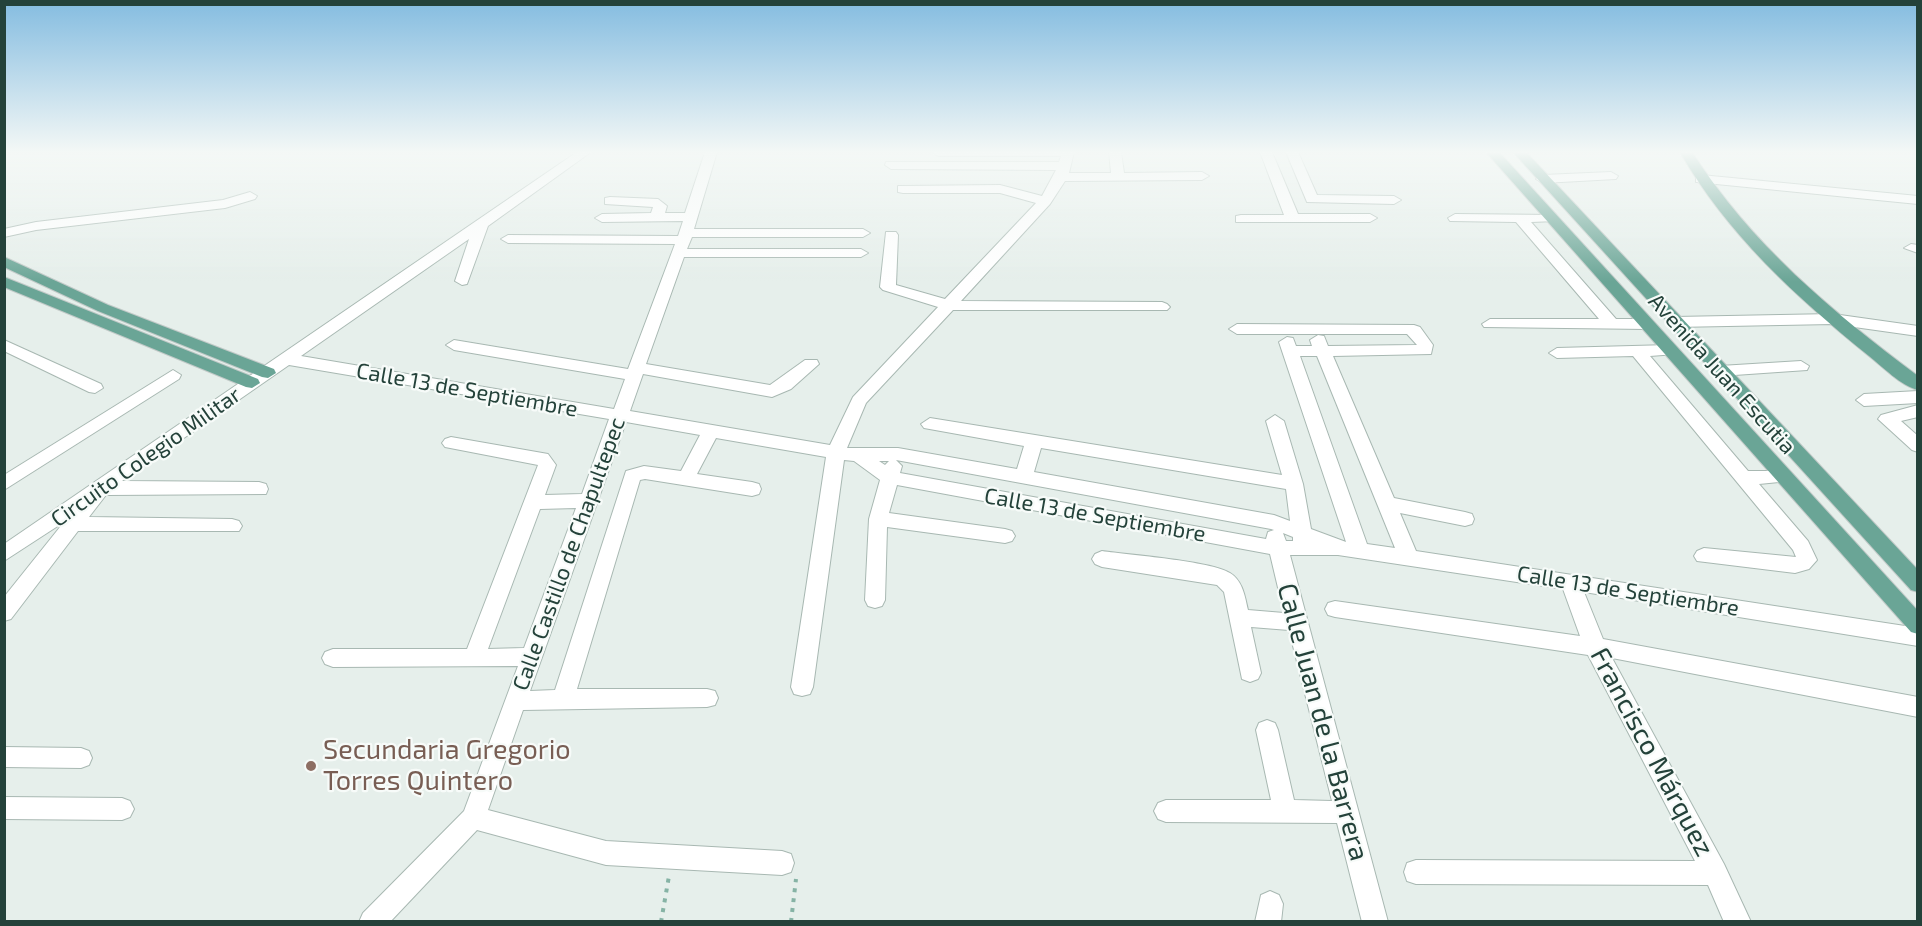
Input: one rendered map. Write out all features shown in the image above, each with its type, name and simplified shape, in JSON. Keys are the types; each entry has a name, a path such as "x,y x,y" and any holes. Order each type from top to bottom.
{"main road":[{"name":"Avenida Juan Escutia","path":"1531,195 1917,626"},
{"name":"Avenida Juan Escutia","path":"1558,195 1916,580"},
{"path":"1715,195 1779,271 1833,319 1917,386"},
{"path":"4,261 103,308 268,372"},
{"path":"4,281 252,384"}],"street":[{"name":"Circuito Colegio Militar","path":"4,554 523,195"},
{"name":"Calle Castillo de Chapultepec","path":"372,921 473,818 697,195"},
{"path":"1019,195 1045,201"},
{"path":"802,687 836,452 859,401 1048,195"},
{"path":"1283,195 1293,217"},
{"path":"1310,195 1312,199"},
{"path":"1868,195 1917,200"},
{"path":"4,233 36,225 205,207 250,196"},
{"path":"1285,199 1394,200"},
{"path":"610,201 658,203 660,206 656,218"},
{"path":"602,218 656,218 684,236 861,253"},
{"path":"1241,219 1370,218"},
{"path":"1455,218 1551,218"},
{"path":"1520,218 1612,324"},
{"path":"462,281 481,225"},
{"path":"508,239 863,233"},
{"path":"891,235 888,286 948,305 1162,307"},
{"path":"1563,267 1595,266"},
{"path":"88,317 103,308"},
{"path":"1675,322 1833,319 1917,331"},
{"path":"1490,324 1647,324"},
{"path":"1237,329 1407,329 1414,330 1425,345 1425,350 1291,351"},
{"path":"1283,329 1359,550"},
{"path":"1314,329 1409,557"},
{"path":"4,345 95,388"},
{"path":"454,345 772,391 784,385 811,364"},
{"path":"1557,353 1670,350"},
{"path":"1637,351 1801,546 1807,560 1795,566 1704,556"},
{"name":"Calle 13 de Septiembre","path":"287,359 859,456 898,454 1274,522 1303,540 1338,548 1570,581 1917,637"},
{"path":"1720,371 1801,366"},
{"path":"4,484 173,375"},
{"path":"1864,400 1917,397"},
{"path":"1917,411 1887,419 1917,446"},
{"path":"1275,421 1294,484 1303,540"},
{"path":"930,424 1034,443 1294,484"},
{"path":"686,478 711,431"},
{"path":"451,443 542,458 547,465 474,658"},
{"path":"1023,477 1034,443"},
{"path":"875,600 878,519 889,477 898,454"},
{"name":"Calle 13 de Septiembre","path":"859,456 889,477 1276,548 1303,540"},
{"path":"563,699 630,479 635,473 686,478 752,489"},
{"path":"1742,478 1783,476"},
{"path":"4,613 100,488 259,489"},
{"path":"535,501 588,501"},
{"path":"1387,504 1465,519"},
{"path":"878,519 1005,536"},
{"name":"Calle Juan de la Barrera","path":"1274,522 1276,548 1375,921"},
{"path":"73,524 232,526"},
{"path":"1102,559 1211,574 1224,579 1233,589 1250,673"},
{"name":"Francisco Márquez","path":"1570,581 1595,647 1715,873 1738,921"},
{"path":"1335,609 1595,647 1917,707"},
{"path":"1240,618 1296,622"},
{"path":"333,658 532,657"},
{"path":"516,701 707,698"},
{"path":"1267,730 1285,812"},
{"path":"4,757 81,758"},
{"path":"4,808 122,809"},
{"path":"1166,811 1347,812"},
{"path":"473,818 606,853 782,863"},
{"path":"1416,872 1715,873"}],"path":[{"path":"661,921 673,856"},
{"path":"782,863 798,860 791,921"}],"place":[{"name":"Secundaria Gregorio Torres Quintero","path":"311,766"}]}
